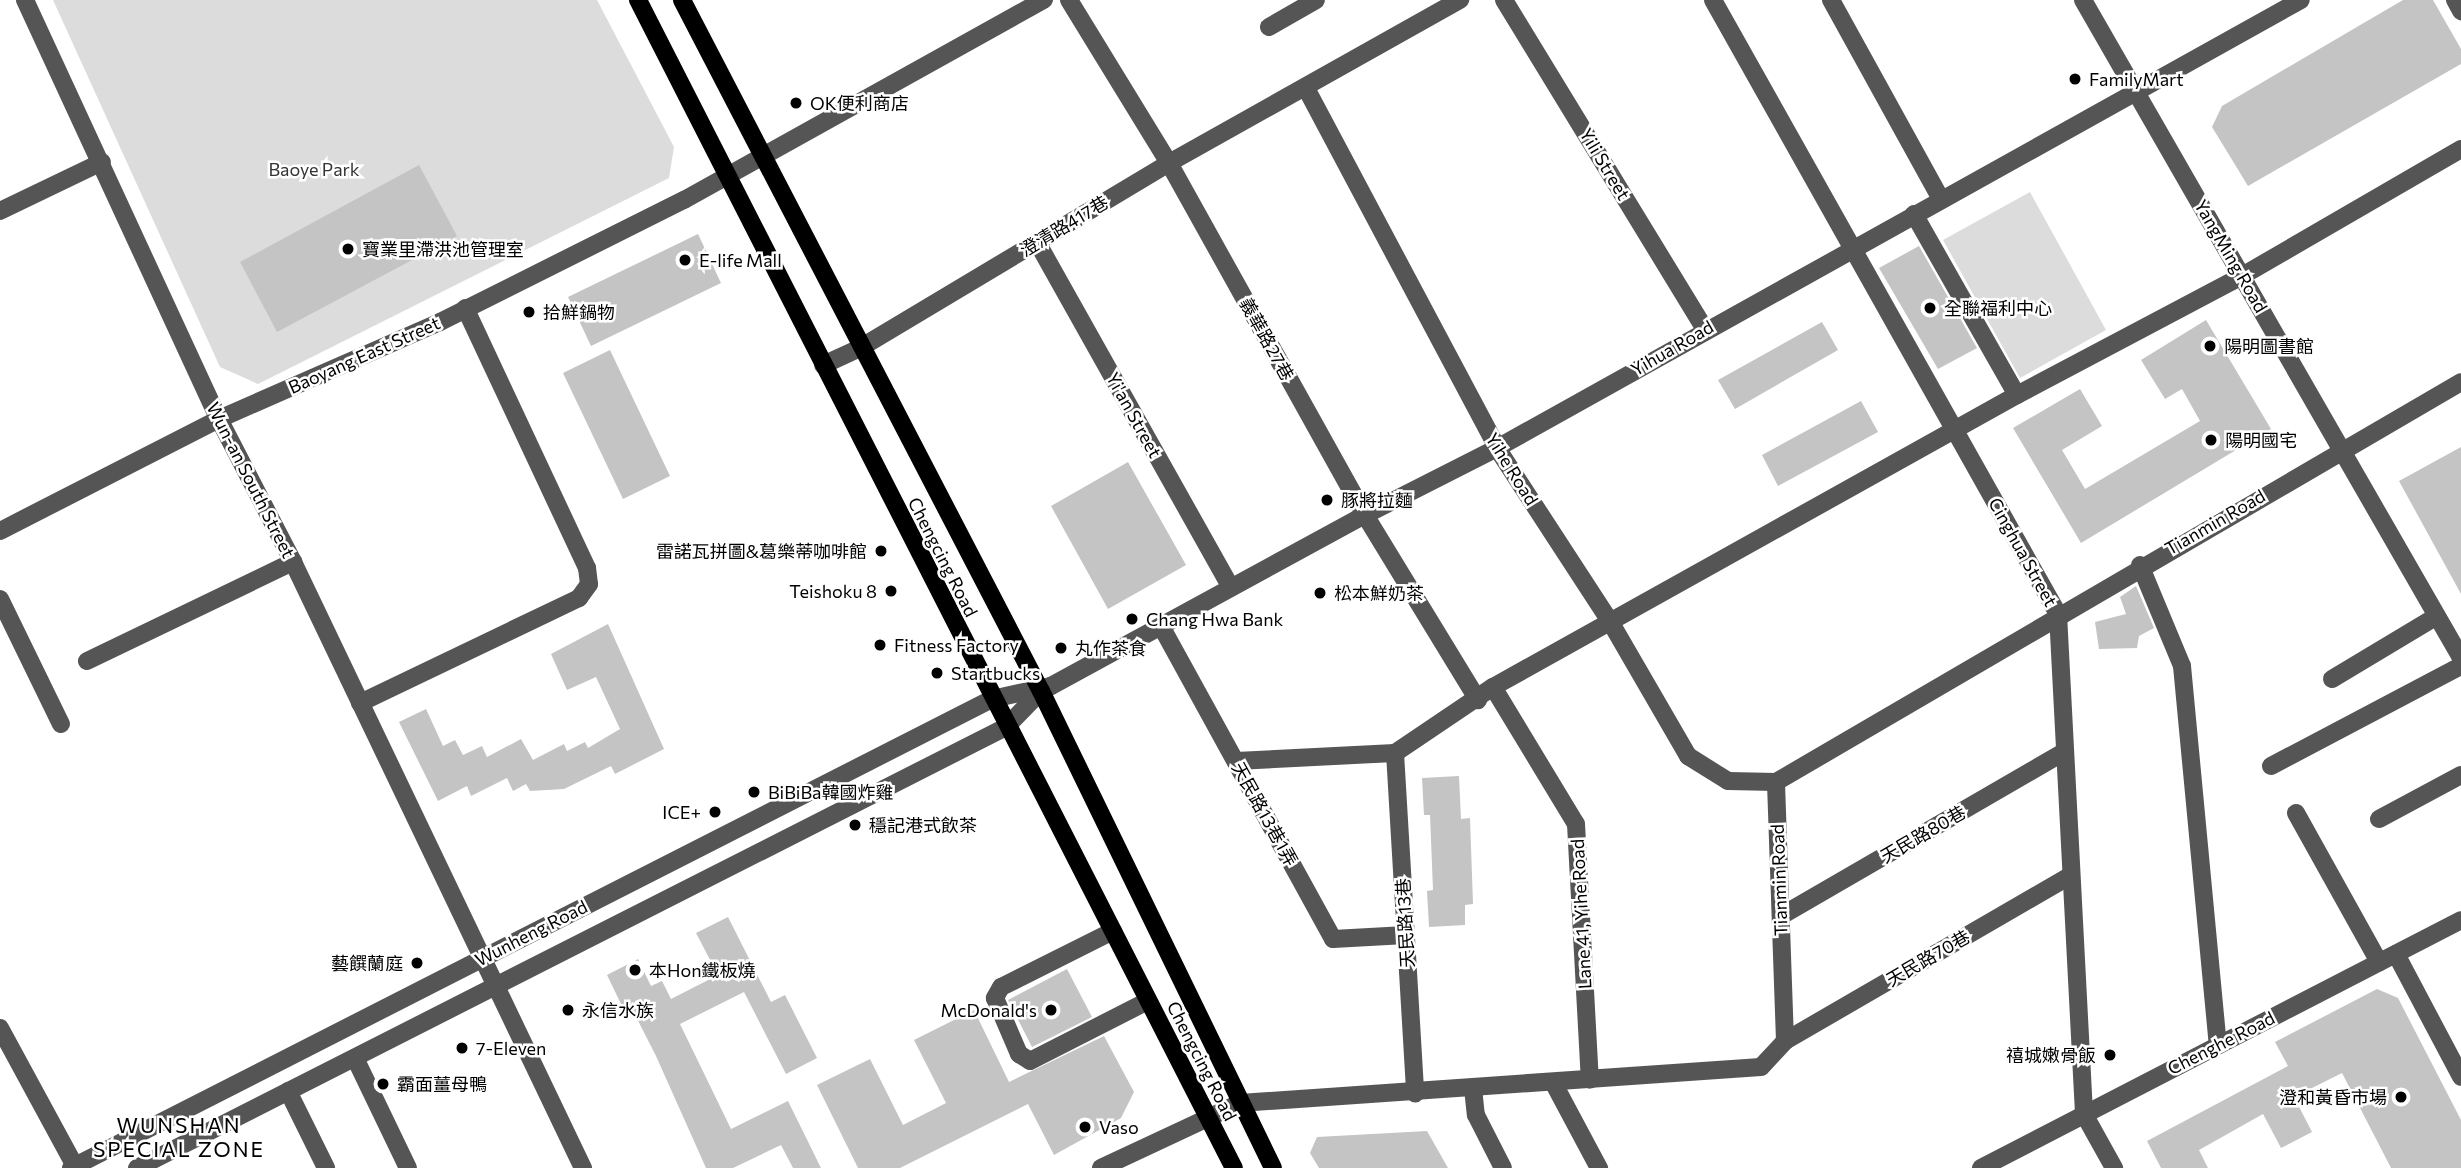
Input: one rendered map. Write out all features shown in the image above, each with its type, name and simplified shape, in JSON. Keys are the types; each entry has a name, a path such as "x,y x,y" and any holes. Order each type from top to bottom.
{"main road":[{"name":"Chengcing Road","path":"638,0 1006,727 1234,1168"},
{"name":"Chengcing Road","path":"682,0 860,348 1041,691 1273,1168"}],"street":[{"name":"Wun-an South Street","path":"25,0 219,419 293,562 583,1168"},
{"name":"Baoyang East Street","path":"0,531 219,419 465,308 727,177 1044,0"},
{"name":"義華路27巷","path":"1069,0 1169,163 1365,514 1478,700"},
{"path":"1269,27 1316,0"},
{"name":"澄清路417巷","path":"823,365 860,348 1169,163 1307,90 1460,0"},
{"name":"Yili Street","path":"1504,0 1704,329"},
{"name":"Cinghua Street","path":"1713,0 2058,614 2084,1114 2114,1168"},
{"path":"1831,0 1941,199"},
{"name":"YangMing Road","path":"2083,0 2461,658"},
{"name":"Yihua Road","path":"1041,691 1365,514 1497,448 1704,329 2138,93 2301,0"},
{"path":"2455,0 2461,11"},
{"name":"Yihe Road","path":"1307,90 1497,448 1611,623 1689,756 1728,781 1776,782"},
{"path":"1236,761 1395,753 1478,700 1493,687 2017,395 2242,276 2461,149"},
{"path":"0,211 102,162"},
{"path":"1914,214 2017,395"},
{"name":"Yi'an Street","path":"1037,242 1231,587"},
{"path":"360,703 579,598 589,584 587,568 465,308"},
{"name":"Tianmin Road","path":"1786,1041 1776,782 2140,565 2461,382"},
{"path":"88,661 293,562"},
{"path":"2140,565 2182,666 2218,1045"},
{"path":"0,599 61,724"},
{"path":"2332,679 2437,616"},
{"name":"天民路13巷1弄","path":"1161,626 1334,939 1406,934"},
{"path":"2271,766 2461,666"},
{"name":"Lane 41, Yihe Road","path":"1493,687 1576,824 1590,1080"},
{"name":"Wunheng Road","path":"74,1167 992,699 1041,691"},
{"name":"Wunheng Road","path":"137,1168 1006,727 1041,691"},
{"name":"天民路80巷","path":"1781,916 2064,752"},
{"name":"天民路13巷","path":"1395,753 1415,1093"},
{"path":"2379,818 2461,775"},
{"path":"2296,813 2379,962"},
{"name":"天民路70巷","path":"1786,1041 2070,876"},
{"name":"Chenghe Road","path":"1981,1168 2461,920"},
{"path":"1112,932 1001,987 995,998 1018,1054 1030,1061 1148,1001"},
{"path":"2396,954 2461,1077"},
{"path":"0,1028 74,1167"},
{"path":"1101,1168 1206,1115 1240,1103 1761,1067 1786,1041"},
{"path":"355,1058 408,1168"},
{"path":"1553,1082 1599,1168"},
{"path":"1473,1088 1476,1115 1503,1168"},
{"path":"288,1091 326,1168"}],"green space":[{"name":"Baoye Park","path":"53,0 597,0 674,147 669,178 258,384 220,367"},
{"path":"2030,192 2106,330 2020,378 1943,240"}],"building":[{"path":"2403,0 2433,0 2461,49 2461,64 2248,186 2212,127 2222,106"},
{"name":"寶業里滯洪池管理室","path":"419,165 457,236 277,332 240,262"},
{"path":"698,234 721,283 591,346 568,297"},
{"name":"全聯福利中心","path":"1919,246 1977,348 1938,369 1879,268"},
{"name":"陽明國宅","path":"2206,320 2271,429 2081,543 2013,428 2080,389 2102,426 2062,450 2085,489 2200,421 2182,389 2165,399 2141,360"},
{"path":"1822,322 1838,350 1735,409 1718,380"},
{"path":"610,350 670,476 623,499 563,373"},
{"path":"1861,401 1878,432 1778,486 1762,455"},
{"path":"2461,447 2461,594 2399,481"},
{"path":"1128,462 1186,565 1108,609 1051,506"},
{"path":"2136,586 2154,628 2139,636 2137,648 2099,649 2095,622 2126,614 2120,597"},
{"path":"608,624 664,749 615,774 611,766 564,789 530,791 526,784 513,791 507,778 471,796 467,786 438,801 399,722 426,709 443,746 455,740 463,755 482,746 487,757 521,739 533,760 564,744 567,751 585,742 588,748 620,729 596,677 567,690 551,654"},
{"path":"1459,776 1461,819 1470,818 1473,904 1465,905 1465,925 1429,927 1427,891 1433,890 1430,815 1424,815 1422,778"},
{"path":"728,917 771,1002 785,995 817,1058 786,1074 744,992 680,1024 731,1129 788,1101 821,1168 793,1168 781,1145 733,1168 706,1168 629,1003 622,1006 607,975 638,959 651,986 662,981 671,999 718,975 696,933"},
{"name":"McDonald's","path":"1067,969 1092,1017 1032,1047 1008,1000"},
{"name":"澄和黃昏市場","path":"2377,989 2398,998 2461,1120 2461,1168 2391,1168 2342,1073 2294,1097 2312,1132 2281,1148 2263,1114 2199,1150 2208,1168 2161,1168 2147,1141 2288,1066 2275,1042"},
{"path":"974,1010 1009,1082 1104,1036 1134,1092 1121,1118 1054,1155 1028,1104 900,1168 858,1168 817,1085 870,1059 903,1125 946,1103 914,1040"},
{"path":"1427,1131 1448,1168 1319,1168 1310,1153 1317,1137"}],"place":[{"name":"FamilyMart","path":"2075,79"},
{"name":"OK便利商店","path":"796,103"},
{"name":"寶業里滯洪池管理室","path":"348,249"},
{"name":"E-life Mall","path":"685,260"},
{"name":"全聯福利中心","path":"1930,308"},
{"name":"拾鮮鍋物","path":"529,312"},
{"name":"陽明圖書館","path":"2210,346"},
{"name":"陽明國宅","path":"2211,440"},
{"name":"豚將拉麵","path":"1327,500"},
{"name":"雷諾瓦拼圖&葛樂蒂咖啡館","path":"881,551"},
{"name":"Teishoku 8","path":"891,591"},
{"name":"松本鮮奶茶","path":"1320,593"},
{"name":"Chang Hwa Bank","path":"1132,619"},
{"name":"Fitness Factory","path":"880,645"},
{"name":"丸作茶食","path":"1061,648"},
{"name":"Startbucks","path":"937,673"},
{"name":"BiBiBa韓國炸雞","path":"754,792"},
{"name":"ICE+","path":"715,812"},
{"name":"穩記港式飲茶","path":"855,825"},
{"name":"藝饌蘭庭","path":"417,963"},
{"name":"本Hon鐵板燒","path":"635,970"},
{"name":"永信水族","path":"568,1010"},
{"name":"McDonald's","path":"1051,1010"},
{"name":"7-Eleven","path":"462,1048"},
{"name":"禧城嫩骨飯","path":"2110,1055"},
{"name":"霸面薑母鴨","path":"383,1084"},
{"name":"澄和黃昏市場","path":"2401,1097"},
{"name":"Vaso","path":"1085,1127"}],"district":[{"name":"WUNSHAN SPECIAL ZONE","path":"179,1137"}]}
